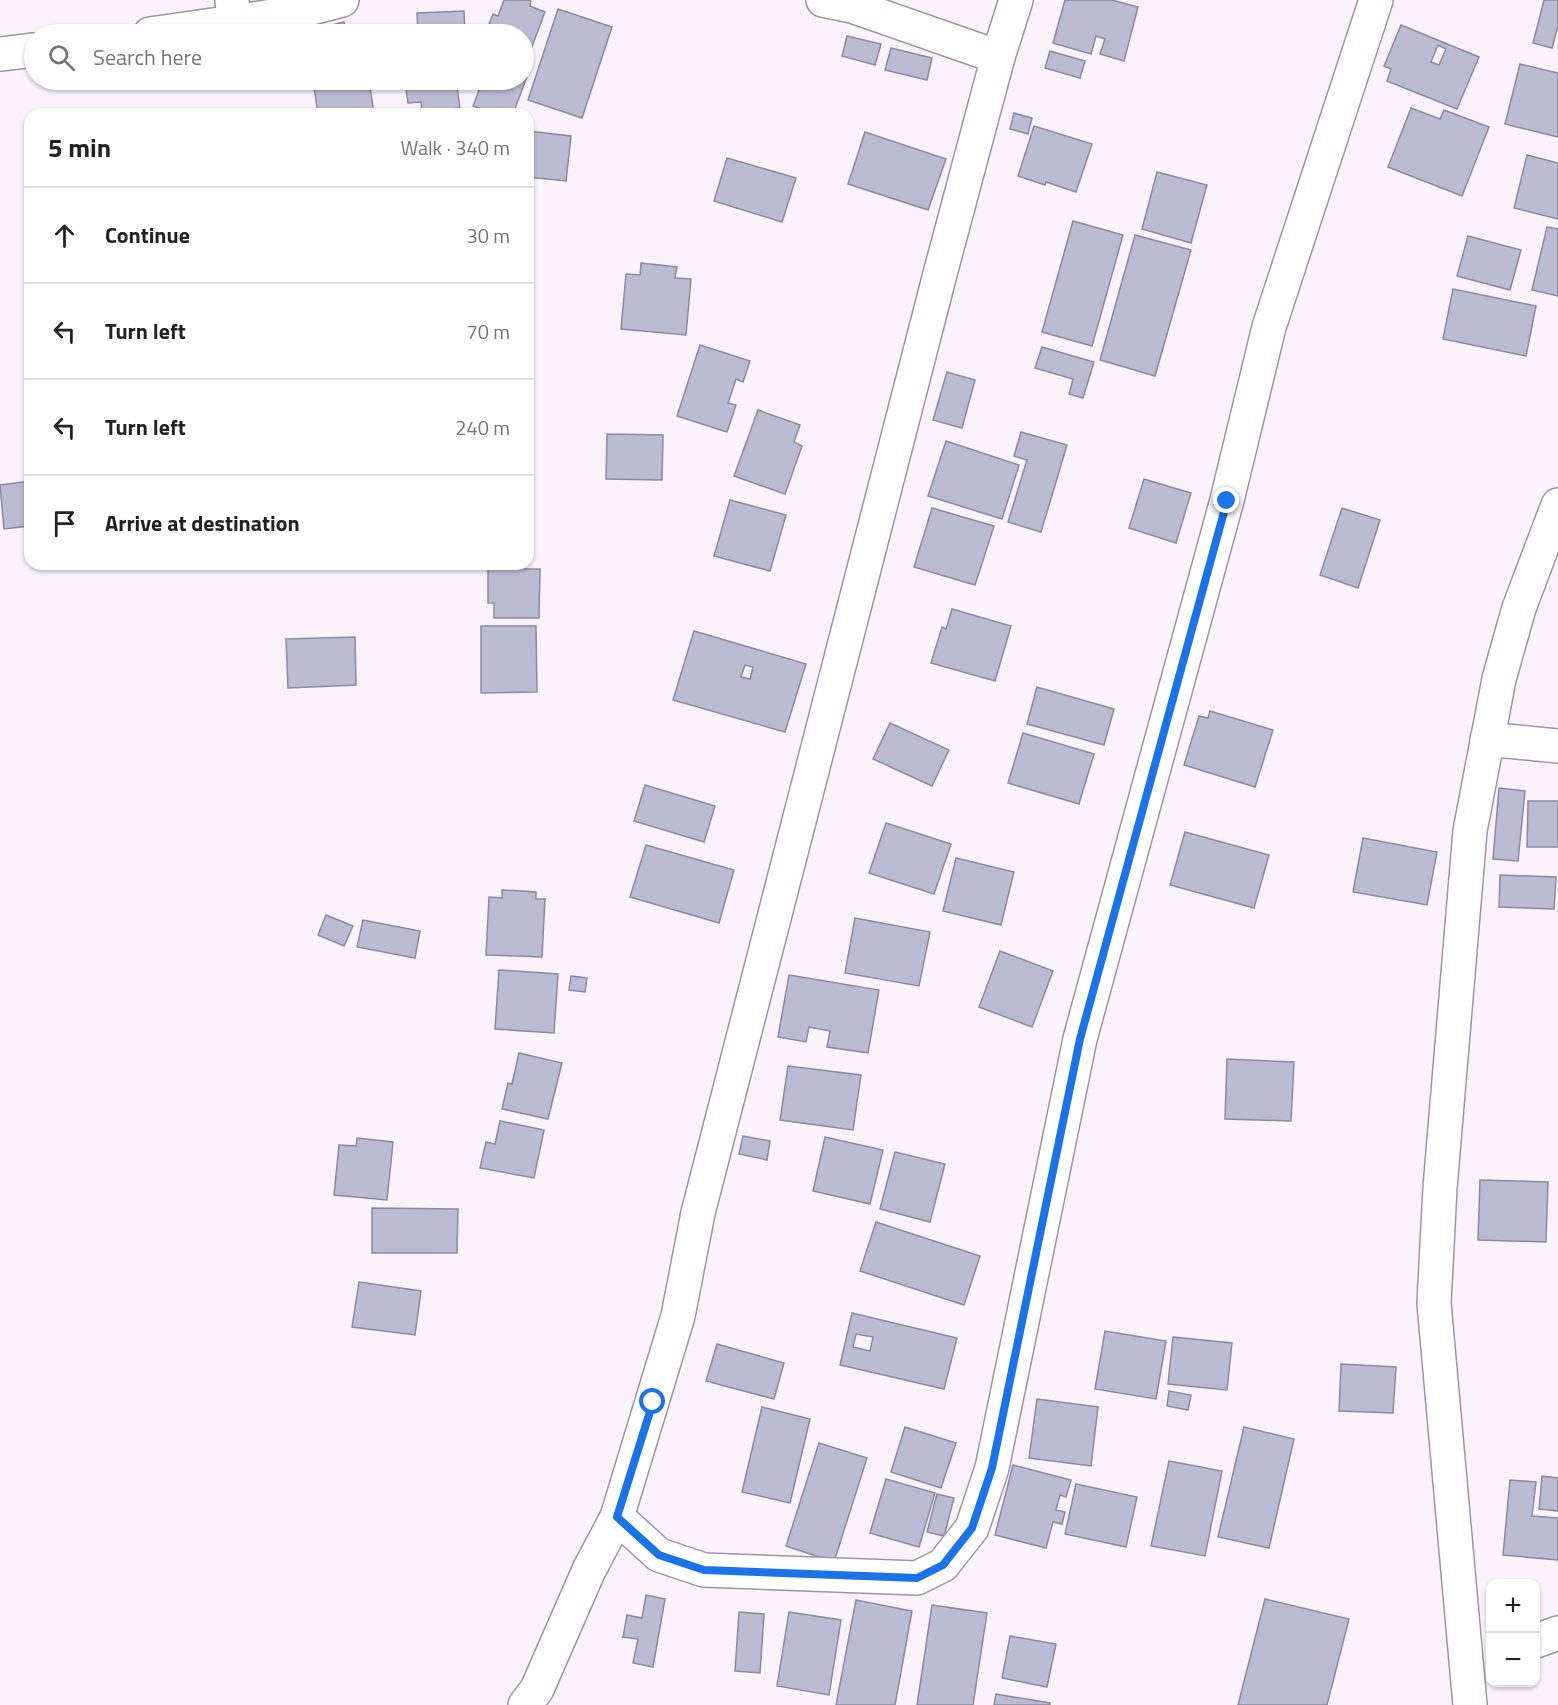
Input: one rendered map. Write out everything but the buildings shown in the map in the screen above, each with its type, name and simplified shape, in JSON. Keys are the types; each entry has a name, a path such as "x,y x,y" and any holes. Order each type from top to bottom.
{"street":[{"path":"186,24 233,11 292,13 342,0"},
{"path":"823,0 852,6 998,57"},
{"path":"525,1705 537,1689 589,1569 617,1517 678,1316 698,1213 937,285 998,57 1016,0"},
{"path":"617,1517 659,1555 704,1570 787,1575 917,1578 943,1565 972,1528 992,1468 1080,1039 1227,501 1269,327 1376,0"},
{"path":"0,54 24,51"},
{"path":"1476,1685 1434,1304 1440,1188 1470,831 1499,679 1519,608 1558,505"},
{"path":"1487,739 1558,746"},
{"path":"1540,1640 1558,1633"}],"route":[{"path":"653,1402 617,1517 659,1555 704,1570 917,1578 943,1565 972,1528 992,1468 1080,1039 1227,501"}]}
